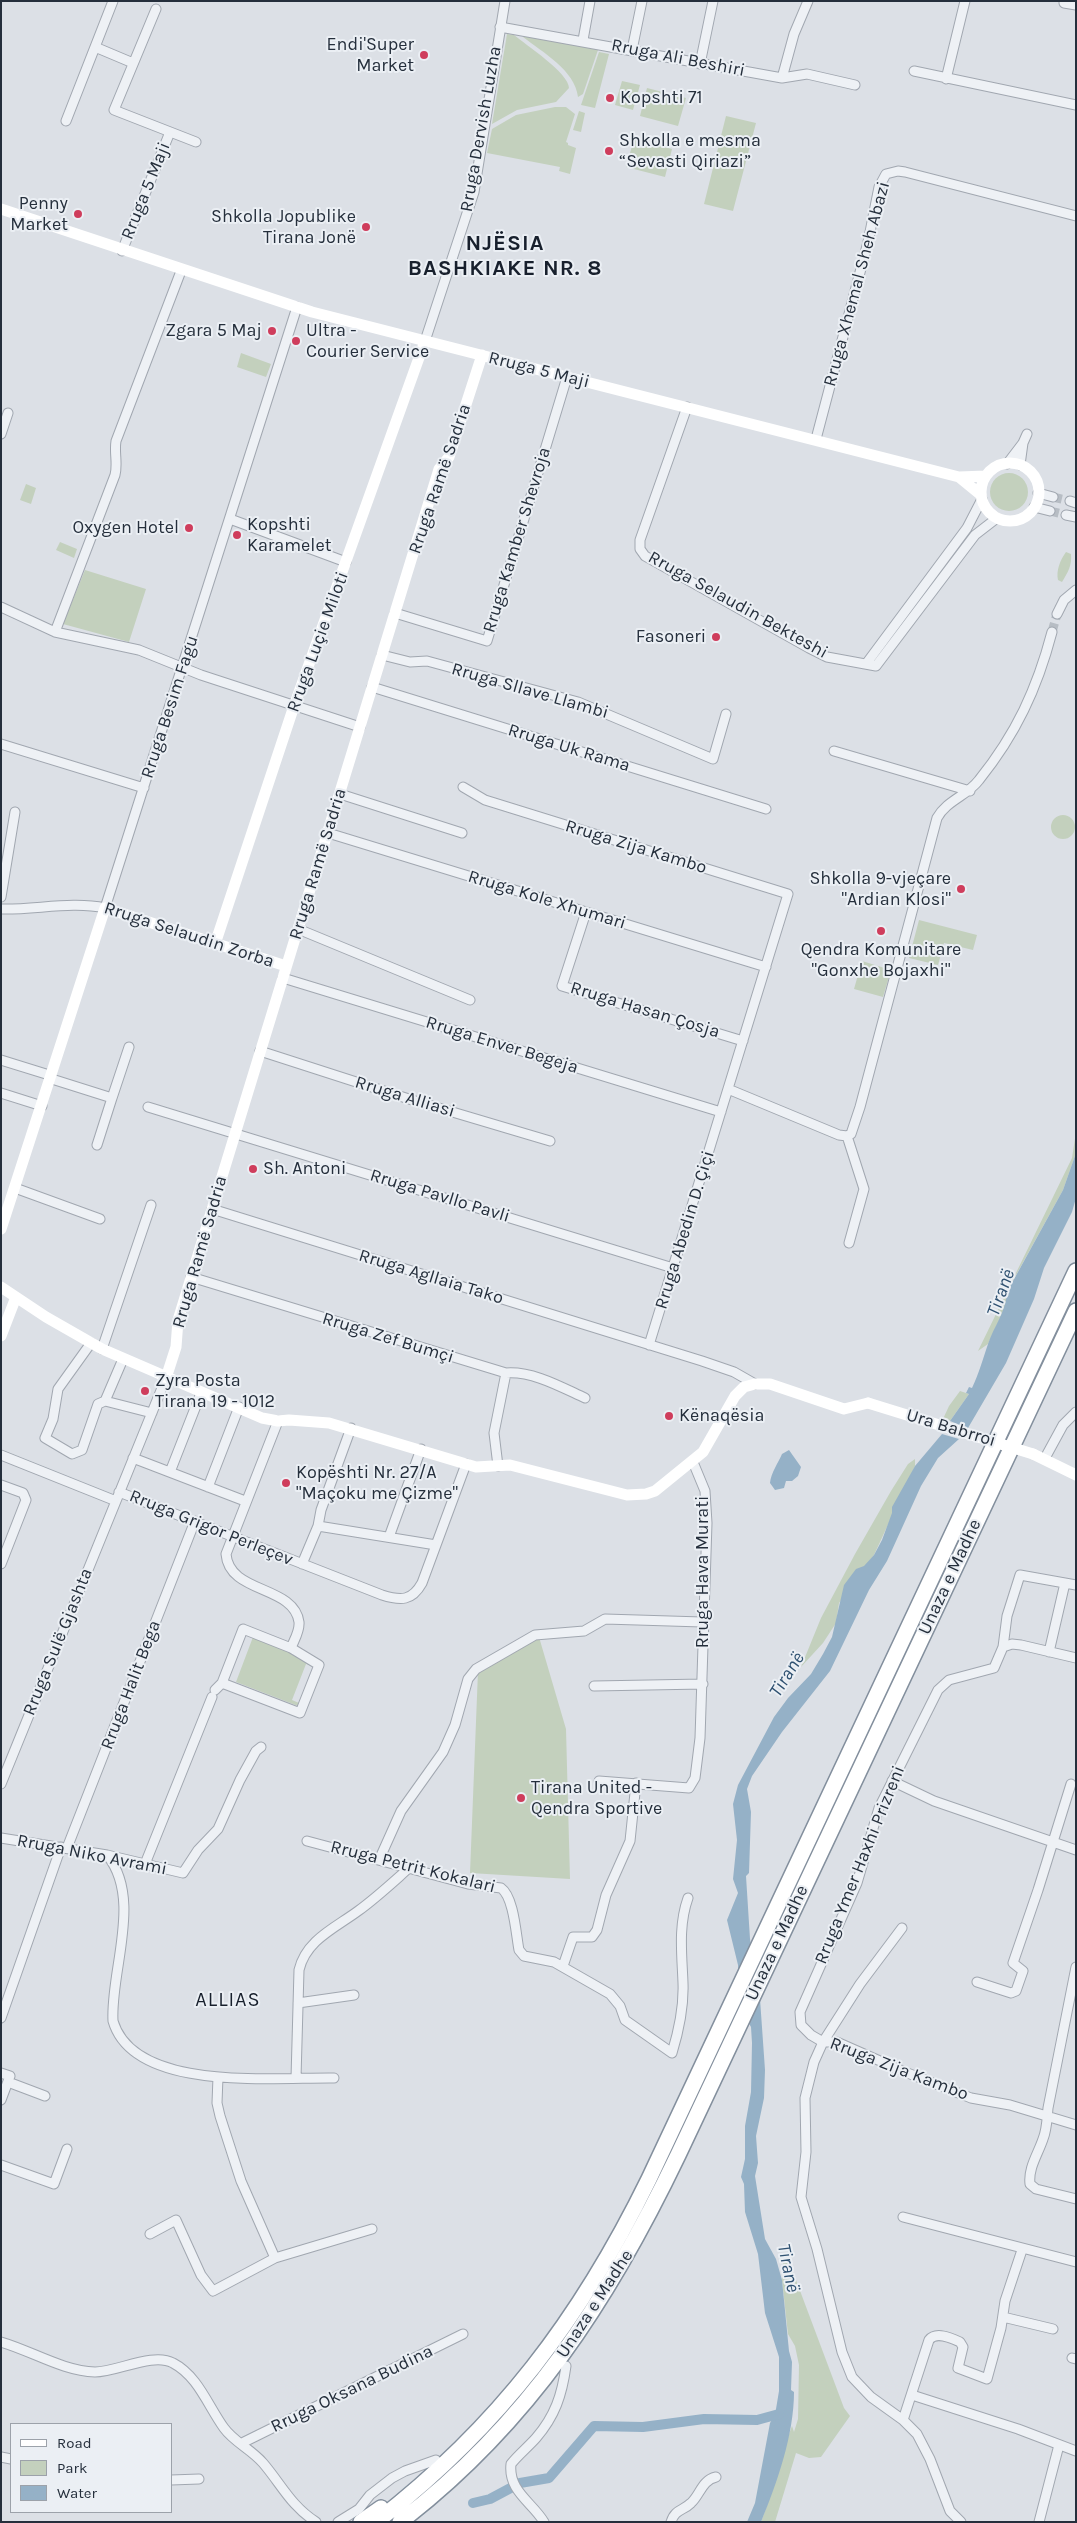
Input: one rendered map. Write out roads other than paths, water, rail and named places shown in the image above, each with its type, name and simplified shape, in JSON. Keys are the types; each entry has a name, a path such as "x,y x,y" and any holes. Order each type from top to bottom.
{"highway":[{"name":"Unaza e Madhe","path":"376,2522 447,2462 511,2396 560,2333 595,2280 646,2187 1076,1271"},
{"name":"Unaza e Madhe","path":"400,2522 467,2464 516,2413 560,2360 611,2285 665,2183 1076,1311"},
{"path":"362,2522 389,2502 436,2460 498,2398 551,2333 580,2292 595,2280"},
{"path":"413,2522 475,2467 524,2415 588,2333 600,2313 611,2285"}],"main road":[{"name":"Rruga 5 Maji","path":"1,210 297,308 959,477 986,476 994,468 1007,464"},
{"name":"Rruga Luçie Miloti","path":"215,944 294,706 425,342"},
{"name":"Rruga Ramë Sadria","path":"166,1378 176,1347 178,1320 372,687 440,468 449,457 482,355"},
{"path":"997,518 1014,520 1029,514 1034,507 1038,493 1034,476 1020,465 1007,464"},
{"path":"982,497 986,476"},
{"name":"Rruga 5 Maji","path":"959,477 982,497 985,507 997,518"},
{"name":"Rruga Selaudin Zorba","path":"105,908 286,966"},
{"name":"Rruga Besim Fagu","path":"1,1230 105,908"},
{"path":"1,1287 102,1349 262,1418 278,1422 311,1421 351,1428 482,1468 498,1466 518,1467 627,1496 637,1496 654,1491 693,1462 708,1445 735,1396 744,1387 754,1384"},
{"path":"1,1336 16,1297"},
{"name":"Ura Babrroi","path":"754,1384 770,1384 844,1409 868,1403 1045,1458"},
{"path":"1045,1458 1076,1475"}],"street":[{"path":"66,121 113,1"},
{"name":"Rruga Dervish Luzha","path":"425,342 474,192 504,1"},
{"path":"583,40 590,1"},
{"path":"632,50 642,1"},
{"path":"700,64 713,1"},
{"path":"782,78 794,34 808,1"},
{"path":"946,79 965,1"},
{"path":"1064,3 1076,5"},
{"name":"Rruga 5 Maji","path":"156,9 114,110 196,142"},
{"name":"Rruga Ali Beshiri","path":"500,26 782,78 807,74 855,86"},
{"path":"95,48 133,63"},
{"path":"914,71 983,88 1020,92 1076,105"},
{"name":"Rruga 5 Maji","path":"122,250 170,132"},
{"name":"Rruga Xhemal Sheh Abazi","path":"816,439 868,242 879,188 886,174 898,171 905,172 1076,216"},
{"path":"55,632 118,466 115,450 116,441 181,271"},
{"name":"Rruga Besim Fagu","path":"105,908 297,308"},
{"name":"Rruga Kamber Shevroja","path":"395,613 487,641 566,376"},
{"name":"Rruga Selaudin Bekteshi","path":"687,407 640,540 640,549 645,556 809,648 827,657 871,665"},
{"path":"1,434 8,413"},
{"path":"1020,465 1023,444 1027,434"},
{"path":"1007,464 1023,444"},
{"path":"1038,493 1053,497"},
{"path":"871,665 967,528 982,497"},
{"path":"1034,507 1050,511"},
{"path":"871,665 975,535 997,518"},
{"path":"230,519 346,562"},
{"path":"1057,614 1064,600 1076,590"},
{"path":"1,607 55,632 139,650 201,676 360,727"},
{"path":"847,1136 854,1128 937,818 952,801 970,790 979,780 1026,710 1043,665 1052,632"},
{"name":"Rruga Sllave Llambi","path":"382,655 410,662 427,661 578,702 713,759 726,714"},
{"name":"Rruga Uk Rama","path":"372,687 766,809"},
{"path":"1,744 144,788"},
{"path":"834,751 970,790"},
{"name":"Rruga Zija Kambo","path":"463,787 485,800 788,894"},
{"path":"340,794 462,833"},
{"path":"1,897 15,812"},
{"name":"Rruga Kole Xhumari","path":"328,833 766,967"},
{"name":"Rruga Abedin D. Çiçi","path":"649,1345 788,894"},
{"name":"Rruga Selaudin Zorba","path":"1,909 30,910 83,905 105,908"},
{"name":"Rruga Hasan Çosja","path":"586,912 562,986 743,1041"},
{"path":"298,929 470,1000"},
{"name":"Rruga Enver Begeja","path":"283,978 721,1112"},
{"path":"98,1145 129,1047"},
{"name":"Rruga Alliasi","path":"260,1051 412,1100 550,1141"},
{"path":"1,1060 112,1098"},
{"path":"728,1088 839,1135 847,1136"},
{"path":"1,1093 42,1106"},
{"name":"Rruga Pavllo Pavli","path":"148,1107 235,1132 673,1268"},
{"path":"847,1136 864,1189 849,1243"},
{"path":"14,1188 100,1219"},
{"path":"102,1349 151,1205"},
{"name":"Rruga Agllaia Tako","path":"212,1209 649,1345"},
{"name":"Rruga Zef Bumçi","path":"191,1277 506,1373 516,1372 533,1377 585,1398"},
{"path":"91,1343 58,1389 53,1419 45,1438 72,1454 78,1453 82,1450 98,1404 105,1401 152,1413"},
{"path":"649,1345 734,1372 754,1384"},
{"path":"105,1401 122,1359"},
{"path":"498,1466 494,1433 506,1373"},
{"name":"Rruga Sulë Gjashta","path":"1,1784 166,1378"},
{"path":"170,1472 202,1393"},
{"path":"208,1487 239,1407"},
{"path":"1045,1458 1063,1425 1076,1412"},
{"path":"278,1422 231,1536 226,1554 230,1570 246,1582 283,1600 296,1614 299,1622 298,1631 291,1648"},
{"name":"Rruga Grigor Perleçev","path":"302,1564 318,1526 321,1510 351,1428"},
{"path":"388,1537 421,1449"},
{"path":"1,1455 117,1496"},
{"path":"134,1458 245,1501"},
{"name":"Rruga Hava Murati","path":"599,1781 689,1788 693,1784 700,1738 703,1684 702,1622 706,1500 702,1479 693,1462"},
{"name":"Rruga Grigor Perleçev","path":"117,1496 195,1521 391,1598 407,1599 414,1596 422,1583 466,1464"},
{"path":"1,1485 26,1496 25,1505 1,1564"},
{"name":"Rruga Halit Bega","path":"1,2018 64,1848 195,1521"},
{"path":"318,1526 436,1545"},
{"path":"1004,1648 1007,1616 1020,1575 1076,1585"},
{"path":"1050,1652 1065,1583"},
{"path":"379,1860 401,1811 443,1752 455,1725 468,1679 476,1669 535,1635 584,1631 605,1619 702,1622"},
{"path":"145,1864 217,1690 243,1629 291,1648 319,1665 300,1713 217,1690"},
{"path":"1004,1648 1012,1644 1021,1644 1076,1658"},
{"name":"Rruga Ymer Haxhi Prizreni","path":"823,2042 801,2025 800,2012 857,1883 874,1820 941,1686 949,1680 994,1668 1004,1648"},
{"path":"594,1686 703,1684"},
{"name":"Rruga Niko Avrami","path":"1,1838 107,1855 183,1874 198,1850 218,1829 240,1780 256,1751 261,1747"},
{"path":"892,1781 925,1798 1076,1850"},
{"path":"563,1966 573,1937 592,1937 597,1930 606,1895 630,1841 636,1783"},
{"path":"977,1982 1011,1994 1016,1991 1023,1971 1013,1963 1071,1784"},
{"name":"Rruga Petrit Kokalari","path":"306,1841 454,1880 505,1890 511,1906 519,1950 524,1956 548,1960 563,1966 610,1994 620,2006 625,2020 672,2053 682,2014 681,1937 684,1908 688,1898"},
{"path":"107,1855 118,1875 122,1903 123,1922 113,2013 116,2030 124,2043 146,2060 183,2071 218,2077 334,2078"},
{"path":"296,2078 299,1970 308,1949 322,1936 375,1898 409,1868"},
{"name":"Rruga Zija Kambo","path":"823,2042 860,1984 902,1928"},
{"path":"1076,1967 1048,2116 1043,2139 1031,2167 1030,2184 1036,2189 1076,2199"},
{"path":"298,2003 354,1994"},
{"path":"823,2042 806,2086 806,2152 801,2197 817,2249 842,2352 849,2371 860,2387 871,2398 911,2426 930,2459 950,2510 961,2522"},
{"name":"Rruga Zija Kambo","path":"823,2042 837,2042 971,2098 990,2099 1076,2125"},
{"path":"1,2073 10,2076 1,2100"},
{"path":"218,2077 217,2103 220,2116 242,2181 275,2258"},
{"path":"8,2082 45,2096"},
{"path":"1,2165 54,2184 67,2149"},
{"path":"903,2217 1022,2250 1076,2262"},
{"path":"150,2234 176,2220 201,2275 213,2291 275,2258 372,2229"},
{"path":"903,2420 929,2340 934,2336 960,2342 962,2348 958,2368 987,2379 1003,2317 1005,2301 1022,2250"},
{"path":"1003,2317 1053,2329"},
{"name":"Rruga Oksana Budina","path":"242,2443 463,2334"},
{"path":"1,2342 72,2368 93,2372 108,2371 152,2360 171,2361 190,2377 224,2428 234,2439 242,2443 263,2463 293,2502 316,2522"},
{"path":"544,2522 534,2507 513,2484 511,2464 539,2434 556,2408 563,2389 566,2366"},
{"path":"912,2395 1018,2429 1076,2451"},
{"path":"1039,2522 1059,2446"},
{"path":"338,2522 359,2509 378,2488 392,2478 405,2470 436,2460"},
{"path":"671,2522 677,2510 690,2505 707,2481 716,2476"},
{"path":"172,2480 199,2480"}],"water":[{"path":"1076,1153 1076,1198 1072,1212 1044,1268 1034,1299 1006,1363 968,1428 950,1421 969,1394 966,1393 969,1387 972,1388 990,1337 1002,1312 1007,1292 1063,1190"},
{"path":"942,1434 959,1439 938,1458 921,1486 887,1561 869,1590 830,1671 782,1732 752,1776 747,1789 751,1812 749,1873 746,1876 750,1939 760,1999 765,2070 764,2098 756,2136 758,2163 755,2176 765,2239 776,2259 782,2280 789,2351 792,2362 791,2390 794,2392 788,2442 773,2491 761,2522 747,2522 755,2503 770,2423 775,2415 779,2391 779,2357 765,2313 758,2254 745,2212 744,2184 741,2177 745,2159 745,2126 751,2092 752,2043 751,2027 739,2006 738,1965 727,1920 738,1893 733,1879 737,1840 733,1804 738,1785 774,1717 788,1698 811,1674 832,1637 844,1585 856,1569 864,1566 874,1555 882,1540 892,1513 892,1507 915,1466"},
{"path":"789,1450 801,1467 798,1476 792,1481 786,1481 784,1488 775,1490 770,1483 772,1476 782,1454"}],"waterway":[{"path":"473,2503 490,2499 520,2483 549,2478 594,2426 643,2427 704,2419 757,2420 779,2414"}],"tunnel":[{"path":"1053,497 1070,501"},
{"path":"1050,511 1066,515"},
{"path":"1052,632 1057,614"}],"place":[{"name":"Endi'Super Market","path":"424,55"},
{"name":"Kopshti 71","path":"610,98"},
{"name":"Shkolla e mesma “Sevasti Qiriazi”","path":"609,151"},
{"name":"Penny Market","path":"78,214"},
{"name":"Shkolla Jopublike Tirana Jonë","path":"366,227"},
{"name":"Zgara 5 Maj","path":"272,331"},
{"name":"Ultra - Courier Service","path":"296,341"},
{"name":"Oxygen Hotel","path":"189,528"},
{"name":"Kopshti Karamelet","path":"237,535"},
{"name":"Fasoneri","path":"716,637"},
{"name":"Shkolla 9-vjeçare \"Ardian Klosi\"","path":"961,889"},
{"name":"Qendra Komunitare \"Gonxhe Bojaxhi\"","path":"881,931"},
{"name":"Sh. Antoni","path":"253,1169"},
{"name":"Zyra Posta Tirana 19 - 1012","path":"145,1391"},
{"name":"Kënaqësia","path":"669,1416"},
{"name":"Kopështi Nr. 27/A \"Maçoku me Çizme\"","path":"286,1483"},
{"name":"Tirana United - Qendra Sportive","path":"521,1798"}],"district":[{"name":"NJËSIA BASHKIAKE NR. 8","path":"505,256"},
{"name":"ALLIAS","path":"228,2000"}],"water label":[{"name":"Tiranë","path":"1001,1293"},
{"name":"Tiranë","path":"787,1675"},
{"name":"Tiranë","path":"788,2268"}]}
